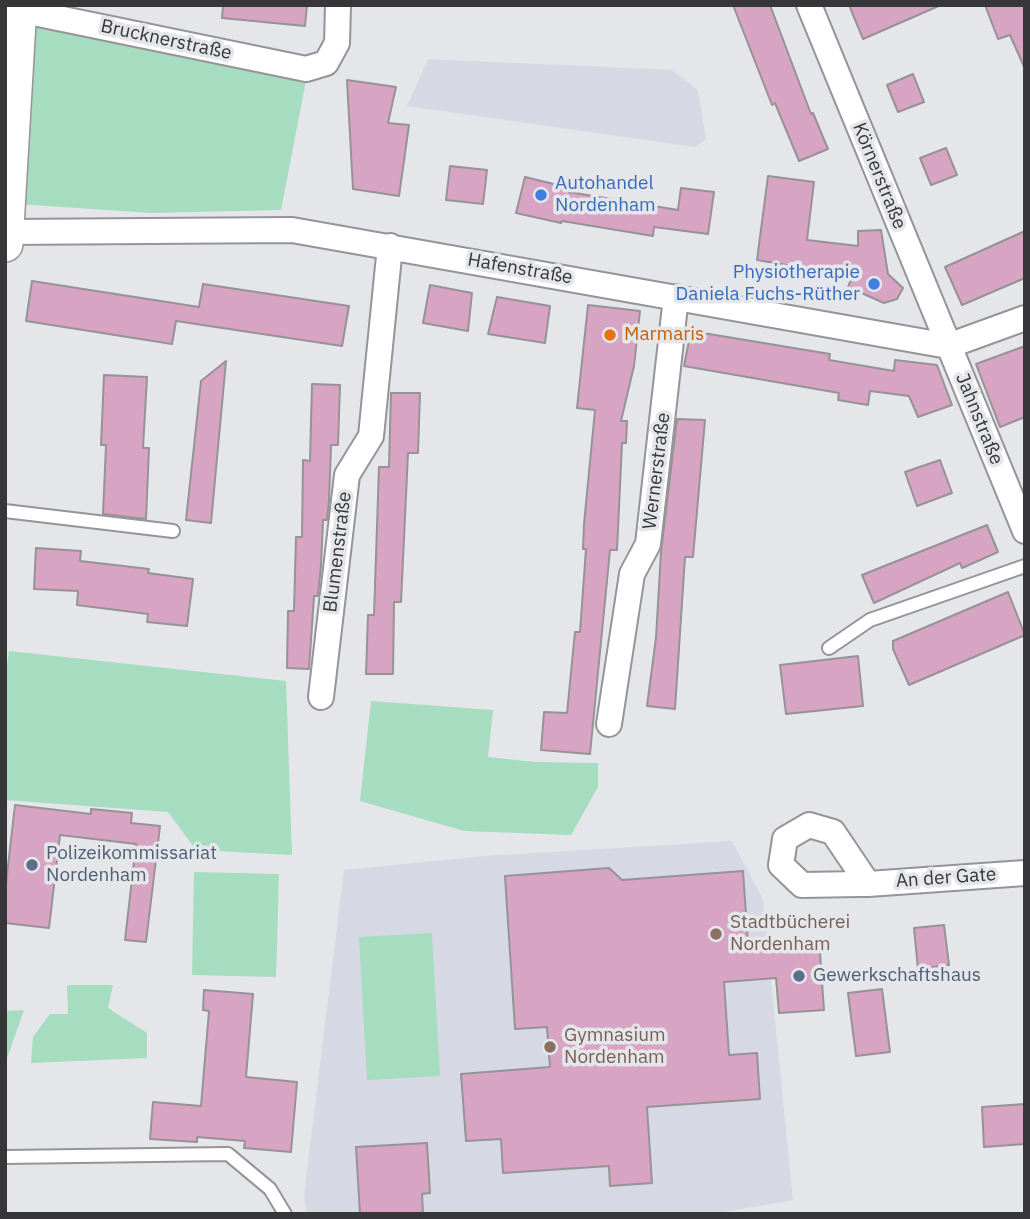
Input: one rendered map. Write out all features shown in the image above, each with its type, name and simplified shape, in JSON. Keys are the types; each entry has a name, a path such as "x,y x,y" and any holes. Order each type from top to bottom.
{"street":[{"name":"Brucknerstraße","path":"14,8 306,69 326,63 337,43 338,5"},
{"name":"Körnerstraße","path":"810,5 948,346"},
{"path":"6,236 14,8"},
{"name":"Hafenstraße","path":"6,236 292,230 948,346"},
{"name":"Blumenstraße","path":"321,697 347,475 371,436 390,246"},
{"name":"Wernerstraße","path":"609,724 632,574 648,544 677,297"},
{"path":"948,346 1025,318"},
{"name":"Jahnstraße","path":"948,346 1025,531"},
{"name":"An der Gate","path":"868,884 1025,873"}],"lane":[{"path":"5,511 173,531"},
{"path":"829,648 870,620 1025,566"},
{"path":"5,1157 228,1154 270,1189 285,1214"}],"shaded area":[{"path":"428,59 672,70 698,90 706,139 695,147 407,106"},
{"name":"Gymnasium Nordenham","path":"732,841 763,899 793,1200 712,1214 306,1214 304,1195 344,870 485,856"}],"green space":[{"path":"26,15 308,70 281,210 152,213 17,204"},
{"path":"9,651 286,681 292,855 196,850 168,812 5,800 5,678"},
{"path":"371,701 493,710 488,757 535,762 598,763 598,787 571,835 464,831 360,801"},
{"path":"194,872 279,874 276,977 192,975"},
{"path":"432,933 440,1076 367,1080 359,937"},
{"path":"67,985 113,985 108,1008 147,1033 147,1058 31,1063 33,1037 50,1014 68,1014"},
{"path":"24,1010 5,1064 5,1011"}],"building":[{"path":"223,5 307,5 305,26 222,18"},
{"path":"733,5 770,5 811,114 813,113 828,149 799,161 775,103 772,105"},
{"path":"849,5 941,5 863,39"},
{"path":"985,5 1025,5 1025,69 1010,35 998,39"},
{"path":"913,74 924,102 898,112 887,85"},
{"path":"347,80 396,87 388,123 409,125 399,196 353,189"},
{"path":"946,148 957,175 931,185 920,158"},
{"path":"450,166 487,170 483,204 446,200"},
{"path":"768,176 814,182 807,240 858,246 858,231 881,230 888,274 903,288 897,299 884,303 848,287 851,279 803,273 804,268 757,260"},
{"path":"525,177 570,188 569,192 678,210 681,188 714,192 708,234 654,227 653,236 562,221 561,223 516,213"},
{"path":"1025,231 1025,278 962,305 945,267"},
{"path":"32,281 199,307 203,284 349,306 342,346 176,321 172,344 26,321"},
{"path":"430,285 472,293 468,331 423,323"},
{"path":"497,297 550,306 545,343 488,334"},
{"path":"588,305 640,311 634,366 621,421 627,421 626,443 622,443 617,550 610,550 590,754 541,750 544,712 567,713 575,632 580,632 586,549 583,549 584,524 595,410 577,408"},
{"path":"691,331 830,354 829,360 894,371 895,360 937,365 952,405 918,417 909,396 870,391 868,405 838,400 839,393 684,366"},
{"path":"1025,346 1025,417 1000,427 976,364"},
{"path":"226,361 211,523 186,520 201,381"},
{"path":"104,375 147,377 143,448 149,448 146,519 103,514 106,445 101,445"},
{"path":"312,384 340,385 338,445 331,445 329,500 327,520 323,520 318,596 314,596 309,669 287,668 288,611 294,611 296,537 302,537 303,460 310,461"},
{"path":"391,393 420,393 418,453 408,453 401,602 394,602 393,674 366,674 368,615 374,615 379,467 389,467"},
{"path":"677,419 705,420 693,557 685,557 675,709 647,706"},
{"path":"940,460 952,493 917,506 905,472"},
{"path":"987,525 998,552 962,568 960,563 874,603 862,575"},
{"path":"36,548 81,551 80,561 149,569 148,573 193,579 187,626 147,622 148,614 77,605 78,591 34,589"},
{"path":"1008,592 1025,635 909,685 893,649 893,641"},
{"path":"858,656 863,706 786,714 780,665"},
{"name":"Polizeikommissariat Nordenham","path":"15,805 91,814 91,809 132,813 131,823 160,826 146,942 125,940 136,844 60,835 49,928 5,923 5,892"},
{"path":"609,868 622,880 743,871 748,943 819,938 824,1010 779,1013 776,978 724,982 729,1055 757,1053 760,1099 647,1107 652,1183 610,1186 609,1166 503,1173 501,1139 466,1141 461,1074 550,1067 547,1027 515,1029 505,876"},
{"path":"944,925 949,965 918,969 914,928"},
{"path":"882,989 890,1052 856,1056 848,993"},
{"path":"204,990 253,994 246,1077 297,1082 291,1152 244,1148 245,1141 197,1137 197,1142 150,1139 153,1102 201,1106 209,1011 203,1010"},
{"path":"1025,1104 1025,1144 984,1147 982,1107"},
{"path":"427,1143 430,1193 422,1194 423,1214 360,1214 356,1147"}],"place":[{"name":"Autohandel Nordenham","path":"541,195"},
{"name":"Physiotherapie Daniela Fuchs-Rüther","path":"874,284"},
{"name":"Marmaris","path":"610,335"},
{"name":"Polizeikommissariat Nordenham","path":"32,865"},
{"name":"Stadtbücherei Nordenham","path":"716,934"},
{"name":"Gewerkschaftshaus","path":"799,976"},
{"name":"Gymnasium Nordenham","path":"550,1047"}]}
